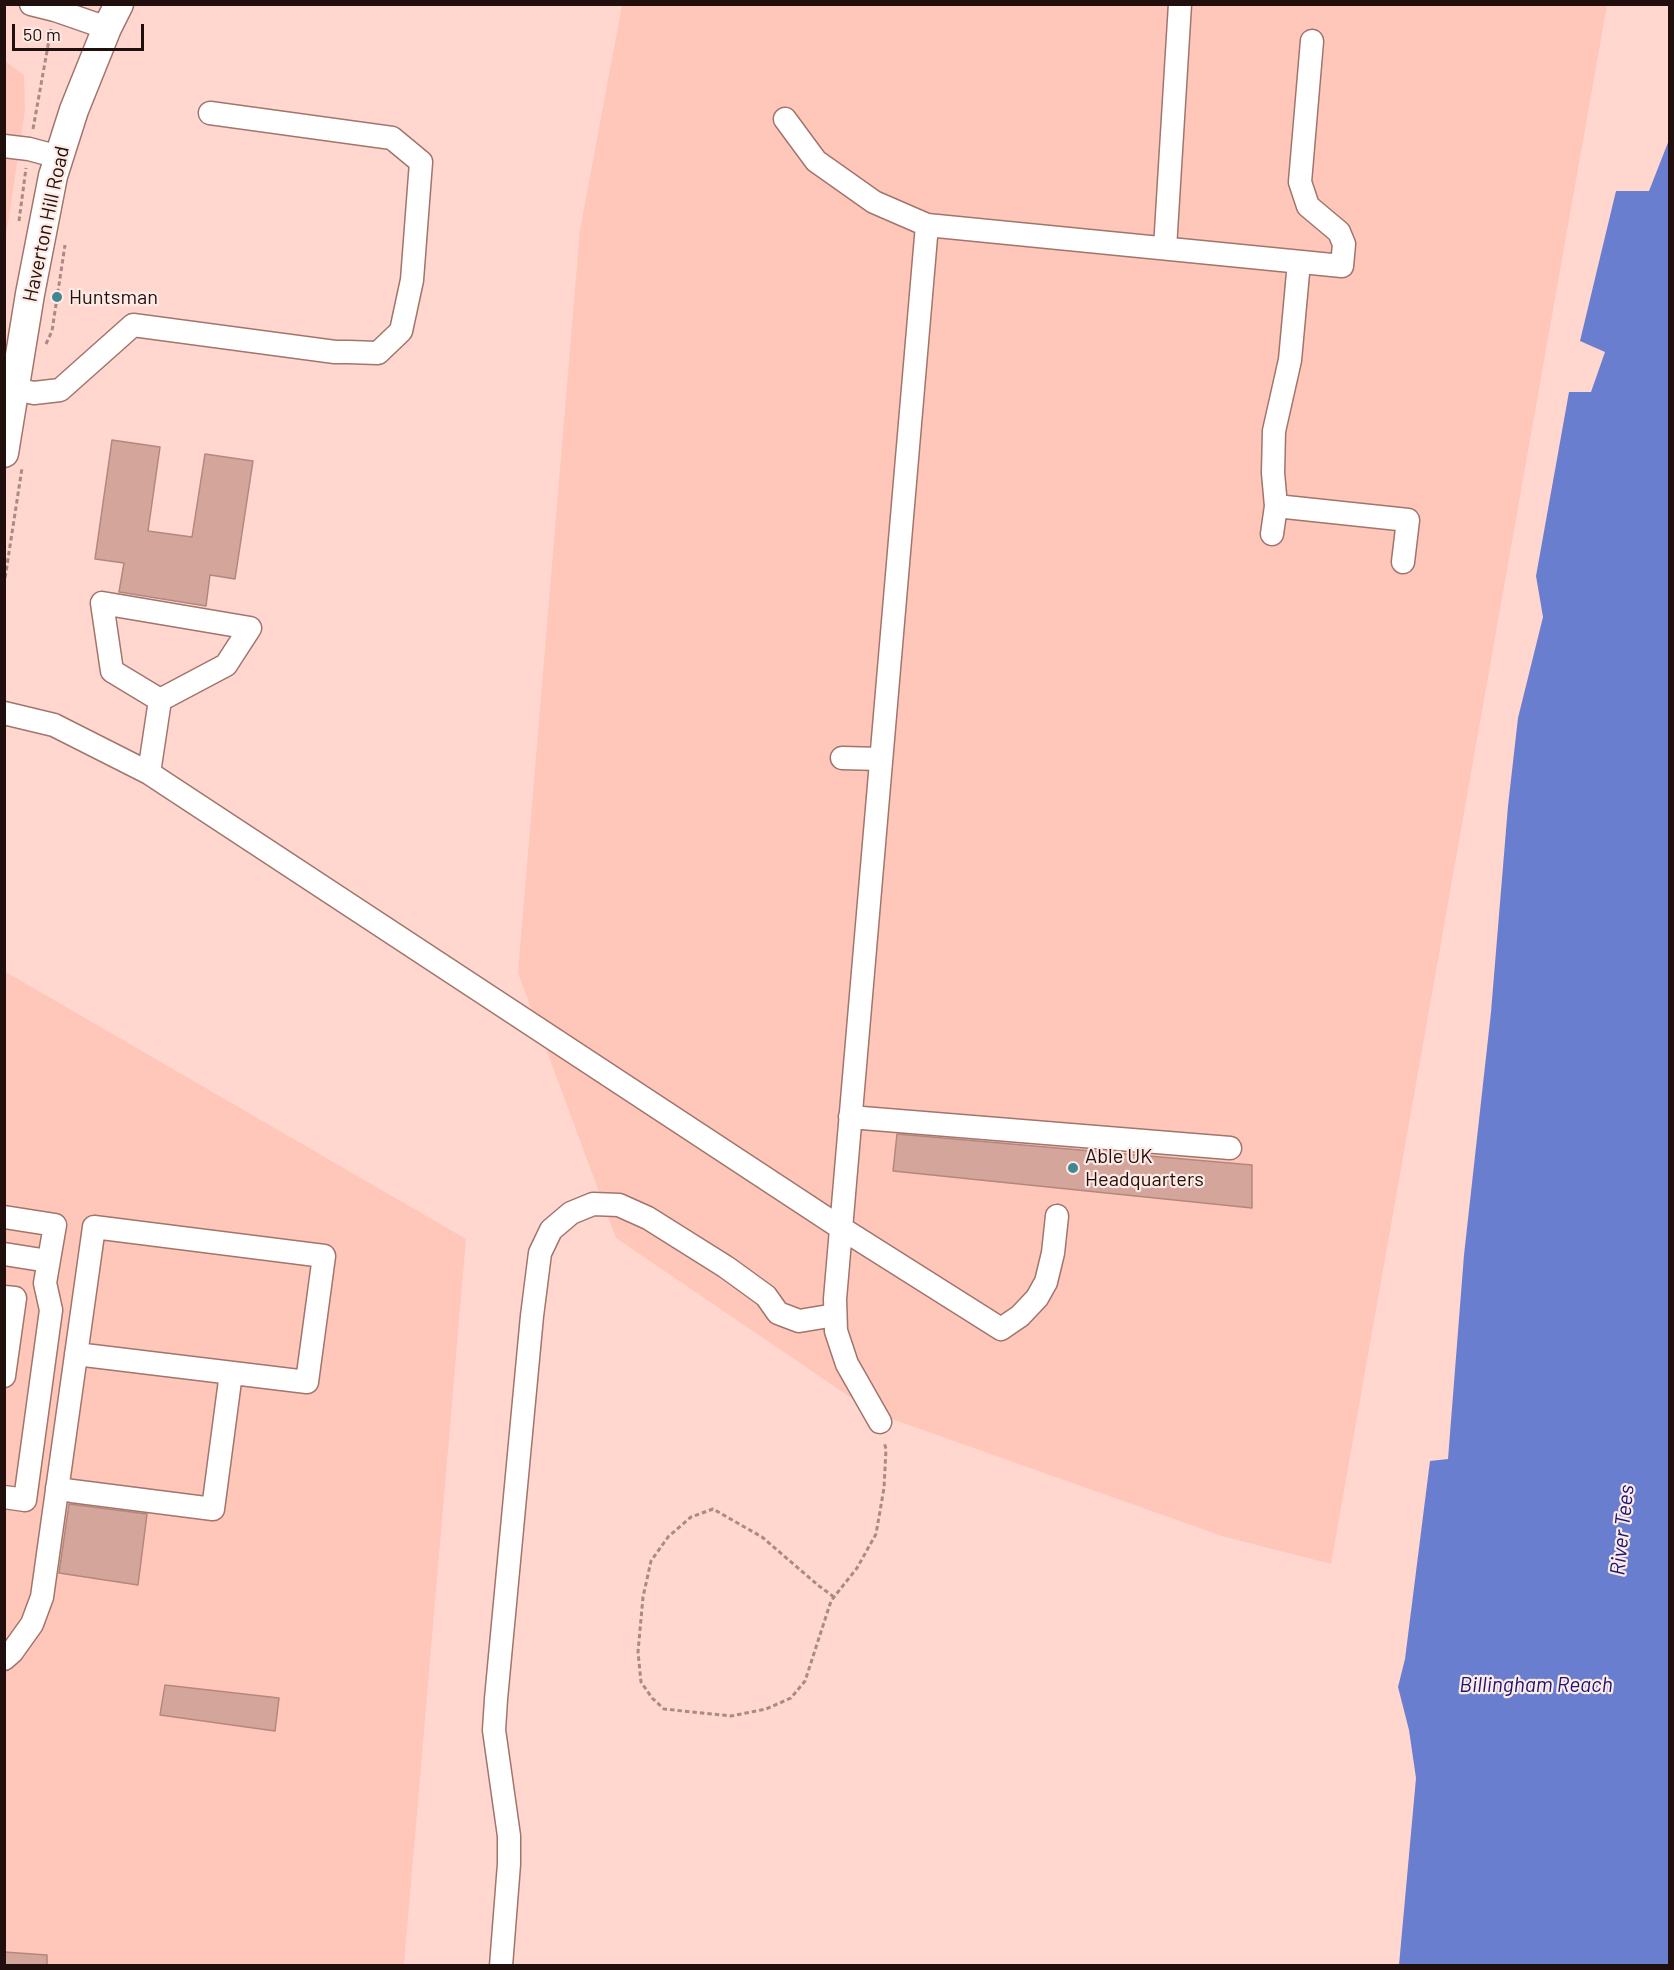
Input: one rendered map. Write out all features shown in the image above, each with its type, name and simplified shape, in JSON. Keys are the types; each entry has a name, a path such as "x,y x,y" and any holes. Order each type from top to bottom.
{"main road":[{"name":"Haverton Hill Road","path":"14,457 14,389 53,176 74,110 113,16"}],"street":[{"path":"31,4 55,10 113,16"},
{"path":"1166,248 1180,4"},
{"path":"785,120 816,161 874,202 927,225 1342,266 1344,244 1339,232 1308,206 1300,182 1312,40"},
{"path":"14,389 34,393 60,390 133,325 335,352 368,353 378,353 401,331 412,280 421,162 392,138 210,113"},
{"path":"4,146 29,149 60,157"},
{"path":"880,1422 847,1364 836,1331 835,1307 927,225"},
{"path":"1272,534 1276,506 1273,473 1274,431 1290,360 1299,262"},
{"path":"1276,506 1408,520 1403,562"},
{"path":"102,603 250,628 226,664 160,700 112,671 102,603"},
{"path":"149,773 160,700"},
{"path":"4,713 54,725 149,773 841,1228 1000,1329 1020,1316 1037,1298 1046,1282 1053,1253 1057,1216"},
{"path":"842,758 881,759"},
{"path":"850,1117 1230,1148"},
{"path":"803,1203 822,1202 843,1196"},
{"path":"501,1965 509,1836 495,1740 496,1699 532,1316 540,1253 551,1230 571,1213 593,1204 619,1204 648,1218 726,1267 766,1296 778,1313 799,1321 835,1307"},
{"path":"4,1217 55,1225 45,1283 51,1310 14,1499"},
{"path":"4,1659 32,1624 42,1597 57,1488 94,1227 324,1257 308,1382 76,1354"},
{"path":"4,1254 48,1261"},
{"path":"4,1297 15,1298 4,1376"},
{"path":"57,1488 213,1509 231,1373"}],"path":[{"path":"43,350 52,331 65,236"},
{"path":"4,585 14,457"},
{"path":"834,1597 762,1537 713,1509 691,1517 668,1537 651,1561 643,1597 638,1652 641,1682 652,1698 664,1709 720,1715 731,1716 766,1709 791,1698 805,1680 831,1601 857,1568 876,1534 884,1488 886,1449 880,1422"}],"shaded area":[{"path":"622,5 1607,5 1331,1564 1222,1536 872,1412 616,1238 518,973 580,230"},
{"path":"5,61 24,75 25,110 5,243"},
{"path":"4,971 466,1239 404,1965 5,1965"}],"water":[{"name":"Billingham Reach","path":"1669,140 1669,1965 1399,1965 1416,1778 1409,1730 1398,1687 1405,1659 1430,1461 1448,1459 1464,1255 1491,1012 1508,806 1518,718 1543,617 1536,576 1569,392 1591,392 1605,352 1580,341 1616,191 1649,191"}],"building":[{"path":"112,440 160,447 148,531 192,537 205,454 253,461 235,579 210,575 206,606 119,592 124,563 95,559"},
{"name":"Able UK Headquarters","path":"897,1134 1252,1165 1252,1208 893,1171"},
{"path":"69,1504 147,1514 138,1585 59,1573"},
{"path":"165,1685 279,1698 275,1731 160,1715"},
{"path":"4,1952 47,1955 47,1965 4,1965"}],"place":[{"name":"Huntsman","path":"57,297"},
{"name":"Able UK Headquarters","path":"1073,1168"}],"water label":[{"name":"River Tees","path":"1622,1530"}]}
